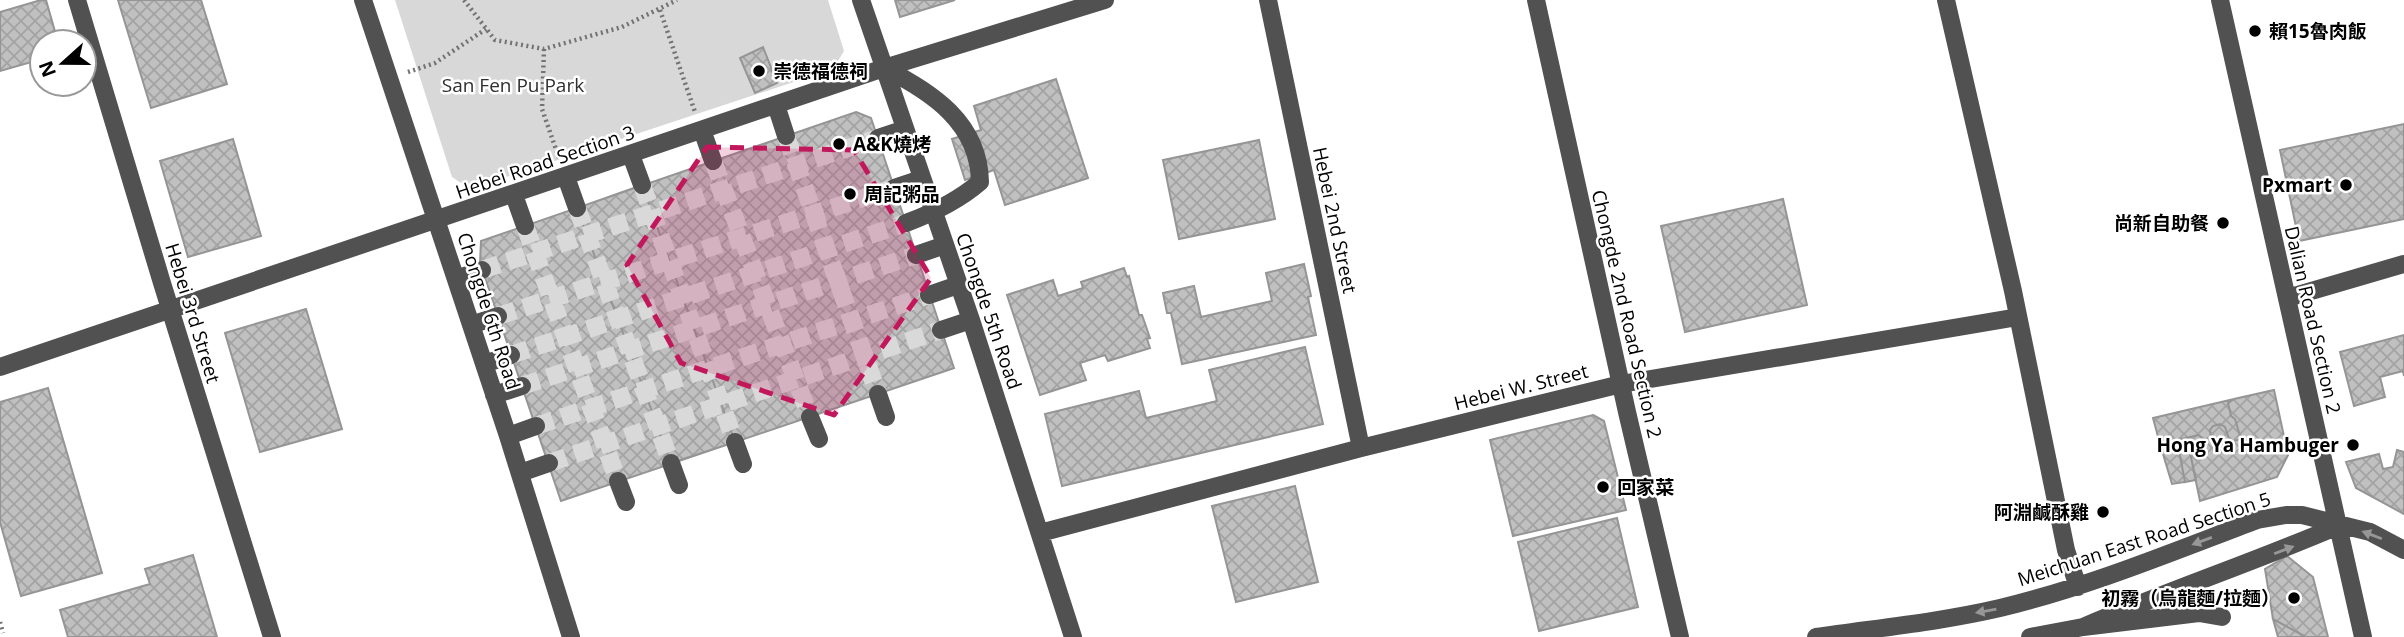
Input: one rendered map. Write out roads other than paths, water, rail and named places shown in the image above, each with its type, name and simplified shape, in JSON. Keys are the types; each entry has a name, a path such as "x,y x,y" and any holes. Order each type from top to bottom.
{"street":[{"name":"Hebei 3rd Street","path":"77,0 170,311 272,637"},
{"name":"Chongde 6th Road","path":"363,0 508,436 571,637"},
{"name":"Chongde 5th Road","path":"861,0 971,320 1073,637"},
{"name":"Hebei Road Section 3","path":"0,367 884,68 1105,0"},
{"name":"Hebei 2nd Street","path":"1268,0 1361,448"},
{"name":"Chongde 2nd Road Section 2","path":"1536,0 1679,637"},
{"path":"1946,0 2018,317 2066,551 2078,587"},
{"name":"Dalian Road Section 2","path":"2220,0 2363,637"},
{"path":"884,68 919,86 942,104 962,126 979,165 980,182 969,192 933,213 906,223"},
{"path":"776,105 786,136"},
{"path":"878,138 905,129"},
{"path":"702,130 713,161"},
{"path":"631,155 642,186"},
{"path":"566,177 577,208"},
{"path":"894,188 921,179"},
{"path":"514,195 525,226"},
{"path":"916,254 945,245"},
{"path":"2287,298 2404,264"},
{"path":"456,279 482,270"},
{"path":"929,295 958,285"},
{"path":"471,325 498,316"},
{"name":"Hebei W. Street","path":"1040,533 1361,448 1621,384 2018,317"},
{"path":"941,330 971,320"},
{"path":"484,364 511,355"},
{"path":"494,395 522,386"},
{"path":"878,394 886,417"},
{"path":"810,417 819,439"},
{"path":"508,436 536,426"},
{"path":"735,442 743,464"},
{"path":"520,473 548,463"},
{"path":"671,463 679,485"},
{"path":"618,481 626,502"},
{"name":"Meichuan East Road Section 5","path":"1816,637 1998,608 2078,587 2257,520 2286,514 2302,515 2370,532 2404,550"},
{"path":"2085,632 2185,585 2298,544 2338,526"},
{"path":"2030,637 2085,632 2199,613 2222,617"}],"tunnel":[{"path":"786,136 878,394"},
{"path":"482,270 878,138"},
{"path":"713,161 810,417"},
{"path":"642,185 735,442"},
{"path":"498,316 894,188"},
{"path":"577,208 671,463"},
{"path":"511,355 906,223"},
{"path":"525,226 618,481"},
{"path":"522,386 916,255"},
{"path":"536,426 929,295"},
{"path":"549,463 941,330"}],"place":[{"name":"賴15魯肉飯","path":"2255,31"},
{"name":"崇德福德祠","path":"759,71"},
{"name":"A&K燒烤","path":"839,144"},
{"name":"Pxmart","path":"2346,185"},
{"name":"周記粥品","path":"850,194"},
{"name":"尚新自助餐","path":"2223,223"},
{"name":"Hong Ya Hambuger","path":"2353,445"},
{"name":"回家菜","path":"1603,487"},
{"name":"阿淵鹹酥雞","path":"2103,512"},
{"name":"初霧（烏龍麵/拉麵）","path":"2294,598"}],"park label":[{"name":"San Fen Pu Park","path":"513,85"}]}
